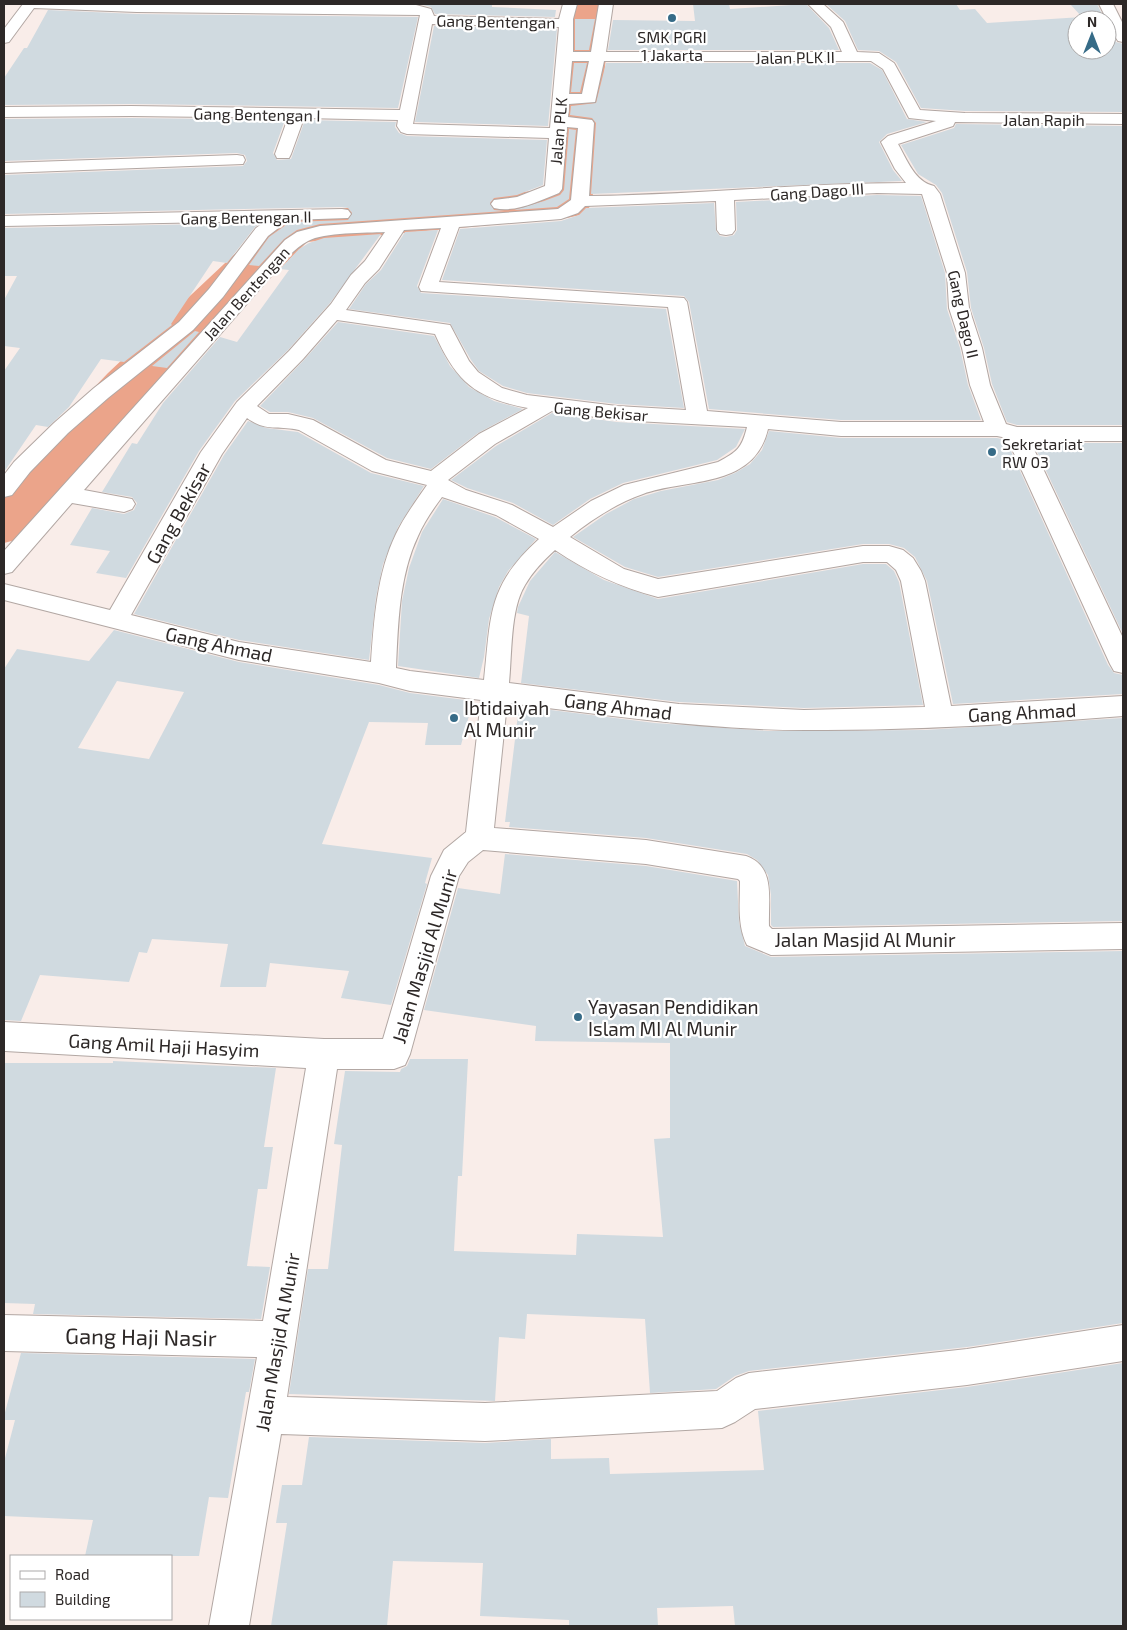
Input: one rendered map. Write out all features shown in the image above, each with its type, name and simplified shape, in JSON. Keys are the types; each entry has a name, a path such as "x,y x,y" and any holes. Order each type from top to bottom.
{"street":[{"path":"4,39 30,4"},
{"name":"Gang Bentengan","path":"36,4 137,8 416,9 426,12 427,17 566,23"},
{"path":"815,4 838,25 851,56"},
{"path":"1106,4 1123,38"},
{"name":"Jalan PLK","path":"489,213 555,189 559,126 570,57 566,23 587,6"},
{"name":"Jalan PLK","path":"563,99 587,100 595,58 587,6"},
{"path":"427,17 405,126 407,129 559,126"},
{"name":"Jalan PLK II","path":"595,58 874,56 885,62 892,71 913,113 916,115 965,118"},
{"path":"570,57 595,58"},
{"name":"Gang Bentengan I","path":"4,112 131,111 407,115"},
{"path":"283,154 297,114"},
{"path":"919,188 903,169 889,142 894,138 965,118"},
{"name":"Jalan Rapih","path":"965,118 1123,119"},
{"name":"Jalan PLK","path":"559,126 584,123 577,198"},
{"path":"4,168 237,160"},
{"name":"Gang Dago III","path":"577,198 725,196 867,187 919,188"},
{"name":"Gang Dago II","path":"919,188 928,190 931,194 956,273 959,308 972,348 980,385 1007,431 1123,664"},
{"path":"555,189 577,198"},
{"path":"725,196 726,230"},
{"name":"Jalan Bentengan","path":"4,566 291,244 303,236 320,231 452,222 489,213 561,214 572,210 577,198"},
{"name":"Gang Bentengan II","path":"4,221 489,213"},
{"name":"Jalan Bentengan","path":"4,490 22,467 61,428 101,393 186,326 216,294 262,232 284,216"},
{"path":"452,222 428,287 676,302 698,416"},
{"name":"Gang Bekisar","path":"116,621 212,452 244,407 296,355 333,314 358,279 372,265 398,226"},
{"path":"333,314 443,329 452,351 473,380 515,400 548,404"},
{"name":"Gang Bekisar","path":"383,674 386,634 398,560 413,524 436,483 485,440 520,420 533,415 548,404 617,413 746,419 811,427 1123,434"},
{"path":"244,407 265,420 288,421 306,425 380,466 409,472 436,483 450,493 518,516 585,560 636,583 658,588 863,554 884,553 897,556 907,566 913,581 940,717"},
{"path":"479,838 503,630 511,588 524,568 576,521 633,489 712,472 737,461 751,448 759,422"},
{"path":"66,495 124,504"},
{"name":"Gang Ahmad","path":"4,592 239,651 410,680 679,714 804,720 940,717 1123,706"},
{"name":"Jalan Masjid Al Munir","path":"229,1626 324,1054 394,1054 444,876 458,852 479,838 646,852 731,864 746,868 754,876 756,931 758,936 771,942 1123,936"},
{"name":"Gang Amil Haji Hasyim","path":"5,1036 324,1054"},
{"name":"Gang Haji Nasir","path":"4,1333 278,1338"},
{"path":"264,1415 485,1422 722,1409 750,1391 967,1367 1123,1343"}],"building":[{"path":"419,4 492,4 492,7 556,10 555,17 435,14 431,7"},
{"path":"693,4 729,4 730,9 806,4 829,28 839,50 608,50 613,20 695,21"},
{"path":"826,4 956,4 960,10 975,9 987,23 1067,18 1067,60 1117,60 1117,42 1123,44 1123,112 965,111 921,108 896,62 879,51 858,50 845,21"},
{"path":"1070,4 1097,4 1100,10 1076,10"},
{"path":"48,10 137,14 418,17 398,108 131,104 4,105 4,78 24,48 27,48"},
{"path":"575,19 595,19 589,50 575,50"},
{"path":"434,26 557,29 548,126 415,122"},
{"path":"574,63 587,63 580,92 571,92"},
{"path":"606,63 870,63 882,70 907,119 927,122 887,134 879,142 893,170 902,181 591,194 596,123 592,118 570,115 571,106 596,103"},
{"path":"4,119 285,120 273,153 277,160 291,159 305,120 396,122 395,127 399,133 407,136 547,140 543,185 517,195 494,198 490,203 494,210 505,211 320,224 297,230 284,239 259,266 249,265 269,237 290,222 348,220 352,213 348,208 342,207 4,214 4,175 243,166 247,161 245,155 237,153 4,161"},
{"path":"956,124 1123,126 1123,425 1017,425 1007,422 992,384 984,348 971,308 967,272 942,193 936,185 918,174 901,145 954,128"},
{"path":"569,129 576,130 569,199 557,207 514,210 560,195 564,190"},
{"path":"877,195 921,196 945,273 947,309 960,348 968,385 981,420 841,420 709,409 689,302 684,296 442,280 460,229 561,221 579,215 586,208 714,203 716,231 720,236 726,237 734,235 737,230 736,202"},
{"path":"260,223 227,263 213,261 172,325 124,362 101,359 69,407 48,427 36,425 4,472 4,371 20,348 4,346 4,300 17,276 4,276 4,228"},
{"path":"438,230 417,286 421,293 666,309 684,408 617,404 527,393 503,386 479,371 450,323 349,309 366,284 381,270 405,232"},
{"path":"381,234 330,303 288,350 235,401 199,451 126,578 96,573 110,551 70,545 92,508 124,514 134,510 137,503 132,497 102,492 132,443 137,444 163,403 220,337 237,342 289,270 280,269 299,249 324,238"},
{"path":"338,322 434,336 450,366 469,387 494,401 523,409 478,433 431,469 387,458 313,418 288,412 270,412 260,406"},
{"path":"195,331 199,332 167,368 152,366"},
{"path":"552,413 617,422 745,429 736,447 717,460 623,483 590,499 553,525 513,503 467,488 451,480 496,446"},
{"path":"248,421 266,428 298,432 371,473 424,486 398,527 383,564 376,597 369,660 239,640 134,614 224,455"},
{"path":"769,431 841,438 997,438 1006,440 1108,665 1114,673 1123,675 1123,694 953,704 927,581 915,557 904,548 889,544 863,544 658,577 625,567 573,537 606,514 634,499 661,491 718,480 735,473 750,464 762,450"},
{"path":"1033,443 1123,443 1123,632 1122,632"},
{"path":"443,499 495,517 536,539 508,571 499,587 489,619 479,678 398,666 402,601 409,568 422,532"},
{"path":"555,552 604,580 658,599 863,564 886,564 894,571 899,582 923,705 804,708 679,702 521,683 529,616 517,613 518,607 530,581"},
{"path":"114,630 239,662 379,685 410,693 473,701 461,745 425,745 428,723 369,722 322,844 432,858 425,883 427,884 391,1005 341,998 349,971 270,963 266,987 220,987 228,944 152,939 147,953 139,952 129,982 40,975 21,1021 4,1020 4,669 17,649 89,661","holes":["117,681 184,692 149,759 78,748"]},
{"path":"519,706 655,723 768,731 925,730 1123,718 1123,921 773,927 771,925 771,895 768,875 757,860 747,854 646,838 509,827 510,822 505,822"},
{"path":"505,854 646,866 737,881 739,922 745,946 771,957 1123,951 1123,1323 967,1347 749,1371 735,1376 716,1389 650,1393 645,1319 527,1314 525,1339 499,1337 495,1401 289,1394 308,1269 328,1269 342,1145 334,1144 345,1071 400,1072 401,1069 407,1066 410,1059 468,1059 462,1176 458,1176 454,1251 576,1255 577,1234 663,1237 654,1139 670,1138 670,1043 535,1041 536,1026 424,1010 458,888 500,894"},
{"path":"113,1061 276,1068 264,1147 273,1147 267,1189 258,1189 247,1266 270,1267 261,1319 33,1314 35,1304 4,1303 4,1063 113,1063"},
{"path":"21,1353 255,1359 249,1392 246,1392 228,1498 209,1497 199,1556 85,1555 93,1520 4,1516 4,1462 15,1420 4,1420"},
{"path":"1123,1363 1123,1626 735,1626 733,1606 657,1608 658,1626 569,1626 569,1620 480,1616 483,1563 393,1561 387,1626 271,1626 287,1523 276,1523 282,1485 302,1485 309,1437 485,1443 551,1439 551,1459 609,1458 610,1474 764,1470 758,1411 967,1387"}],"waterway":[{"path":"4,521 129,386 292,228 567,203 591,4"}],"place":[{"name":"SMK PGRI 1 Jakarta","path":"672,18"},
{"name":"Sekretariat RW 03","path":"992,452"},
{"name":"Ibtidaiyah Al Munir","path":"454,718"},
{"name":"Yayasan Pendidikan Islam MI Al Munir","path":"578,1017"}]}
